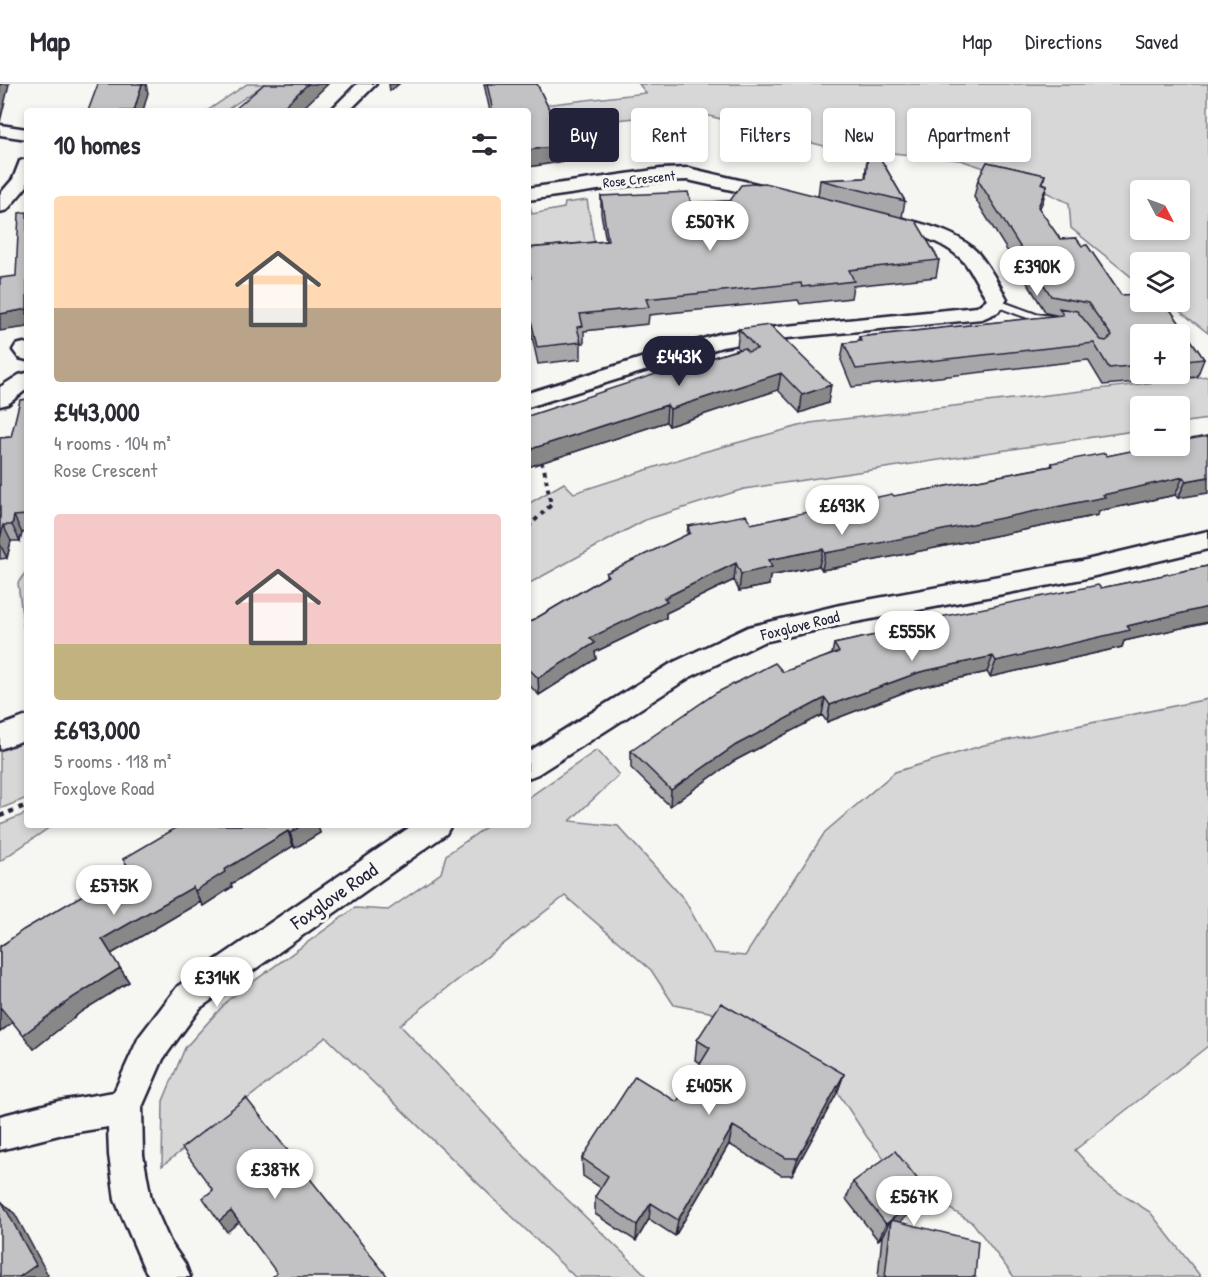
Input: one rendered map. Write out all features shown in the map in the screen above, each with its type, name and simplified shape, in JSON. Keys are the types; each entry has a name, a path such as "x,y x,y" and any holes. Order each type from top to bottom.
{"street":[{"path":"342,108 367,84"},
{"path":"0,130 24,134"},
{"path":"0,206 22,180 24,174"},
{"name":"Rose Crescent","path":"531,194 661,175 688,174 793,198"},
{"path":"531,399 719,341 982,313 991,308 997,299 974,264 960,248 928,233 870,217"},
{"path":"0,399 24,382"},
{"name":"Foxglove Road","path":"531,764 681,670 757,634 840,615 1082,570 1208,540"},
{"path":"0,738 24,728"},
{"name":"Foxglove Road","path":"172,1277 157,1255 133,1200 126,1155 125,1107 151,1048 189,997 432,828"},
{"path":"0,1133 59,1118 125,1107"}],"lane":[{"path":"995,302 1034,317 1070,322"}],"path":[{"path":"531,524 551,505 544,468 538,459"},
{"path":"0,816 24,806"}],"shaded area":[{"path":"247,84 265,84 229,108 211,108"},
{"path":"639,84 1208,84 1208,333 1181,312 1190,312 1190,252 1130,252 1130,276 1071,228 1069,203 1018,179 966,162 1031,162 1031,108 907,108 907,155 895,153 895,108 823,108 823,146 811,143 811,108 720,108 720,119 708,116 708,108 631,108 631,118 619,120 619,108 549,108 549,127 531,129 531,108 518,108 646,93"},
{"path":"587,200 597,258 531,255 531,210 532,214 564,208 565,203"},
{"path":"1208,376 1208,419 1190,421 1190,396 1130,396 1130,431 744,489 645,520 531,582 531,502 564,483 574,493 696,454 810,423 1140,384 1190,384 1190,378"},
{"path":"24,574 24,631 18,583"},
{"path":"1208,699 1208,1046 1075,1150 1107,1185 1150,1212 1201,1277 1014,1277 973,1223 900,1178 867,1137 831,1082 746,1027 709,1012 674,1005 651,970 565,896 400,1025 545,1178 648,1277 575,1277 326,1037 162,1166 163,1101 185,1048 228,1000 355,908 388,910 441,873 446,855 485,828 531,828 531,796 597,750 619,775 570,821 618,826 684,899 714,953 745,956 825,832 895,772 984,745"},
{"path":"24,736 24,799 0,809 0,745"},
{"path":"24,814 24,828 49,828 0,861 0,824"}],"building":[{"path":"98,84 142,84 135,108 89,108"},
{"path":"264,84 308,84 282,108 236,108"},
{"path":"487,84 537,84 549,109 549,147 531,150 531,108 492,108"},
{"path":"867,162 882,162 905,201 820,180 866,178"},
{"path":"987,162 1045,175 1041,183 1047,185 1038,207 1060,239 1076,238 1082,246 1087,245 1121,295 1130,295 1130,312 1172,312 1180,324 1130,324 1130,366 1109,368 1094,343 856,369 844,343 861,341 859,337 1063,315 1059,308 1077,311 1101,340 1106,341 1112,336 1088,303 1051,296 978,180"},
{"path":"765,183 916,221 939,260 849,270 854,281 802,287 801,283 646,299 649,307 580,314 583,326 577,327 581,342 537,347 531,320 531,248 608,241 601,196 688,192 691,203 730,201 741,185"},
{"path":"24,212 24,310 0,314 0,278 16,276 19,213"},
{"path":"770,325 831,385 802,395 781,373 670,409 667,405 531,449 531,415 683,365 744,348 748,352 757,349 739,329"},
{"path":"1190,339 1204,359 1190,361"},
{"path":"24,399 24,515 14,516 12,525 3,525 0,539 0,438 11,437 20,400"},
{"path":"1208,436 1208,477 1186,481 1183,477 1103,495 1105,497 860,547 825,553 823,549 768,560 772,567 741,574 736,563 664,598 667,601 590,638 595,643 538,678 531,671 531,621 608,576 606,573 690,533 688,526 746,515 751,524 892,494 894,496 1053,466 1052,463 1105,453 1107,456 1130,451 1130,456 1190,456 1190,439"},
{"path":"1208,566 1208,607 1127,626 1130,630 996,661 993,656 920,672 830,705 825,698 736,745 671,790 631,751 716,693 775,663 783,672 839,652 834,644 908,628 906,624 1098,585 1101,588"},
{"path":"176,828 298,828 290,833 288,831 224,870 225,872 195,891 193,887 102,939 120,968 72,998 23,1035 0,1009 0,947 23,930 129,868 123,859"},
{"path":"721,1003 844,1074 798,1158 786,1158 733,1126 678,1220 651,1203 637,1225 595,1197 608,1176 582,1158 635,1076 677,1102 710,1048 697,1040"},
{"path":"246,1098 388,1277 272,1277 277,1273 231,1211 219,1221 203,1198 213,1190 182,1148"},
{"path":"895,1151 927,1191 886,1224 853,1182"},
{"path":"2,1202 36,1265 19,1277 0,1277 0,1204"},
{"path":"891,1220 978,1241 975,1277 885,1277"}]}
